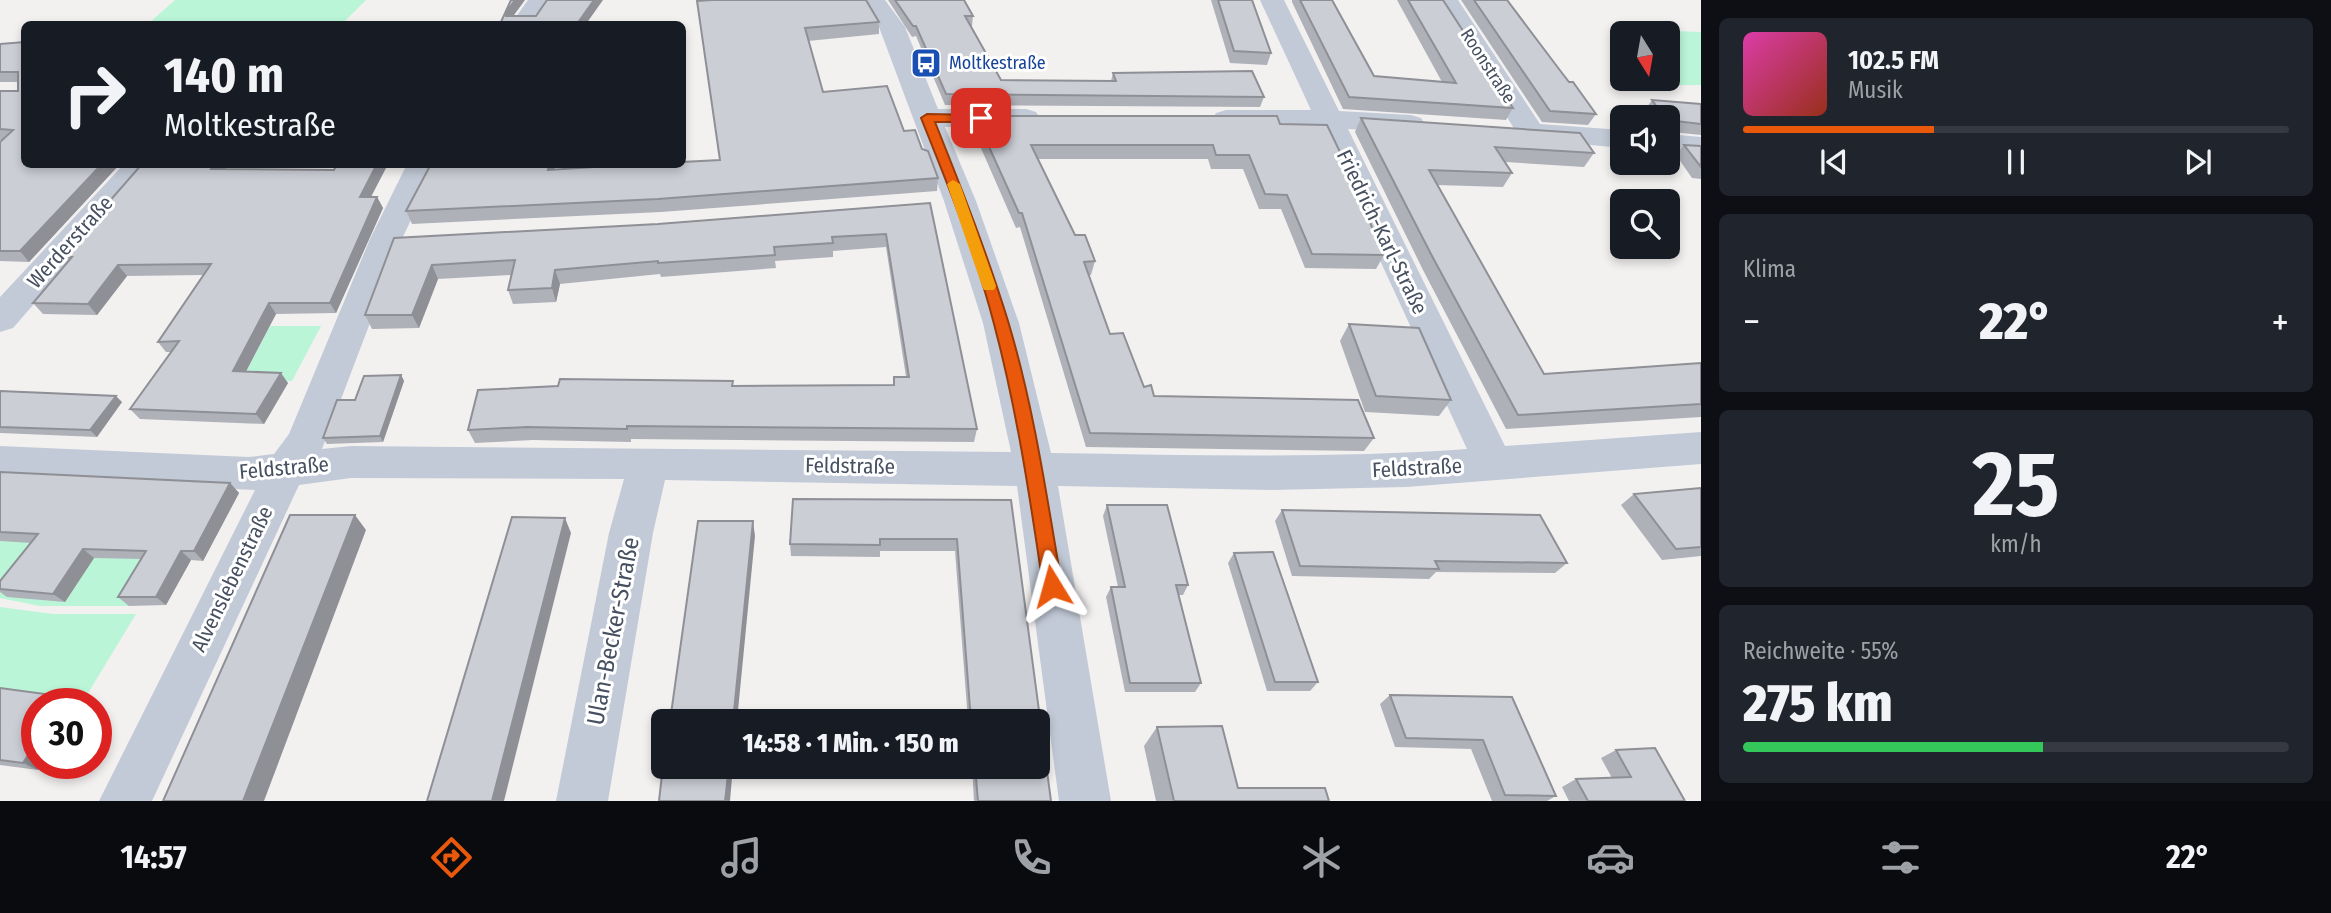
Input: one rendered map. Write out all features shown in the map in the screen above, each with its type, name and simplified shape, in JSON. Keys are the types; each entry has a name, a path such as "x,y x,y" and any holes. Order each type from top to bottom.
{"street":[{"path":"525,21 541,0"},
{"path":"873,0 892,27 927,118 947,202 1001,323 1034,470 1085,801"},
{"name":"Friedrich-Karl-Straße","path":"1272,0 1494,464"},
{"name":"Roonstraße","path":"1446,0 1517,131 1610,138"},
{"path":"927,118 1051,118"},
{"path":"1203,119 1328,119 1436,126"},
{"path":"1680,144 1701,146"},
{"name":"Werderstraße","path":"0,319 137,168"},
{"name":"Alvenslebenstraße","path":"125,801 286,469 306,442 400,238 421,168"},
{"name":"Feldstraße","path":"0,462 249,474 351,462 649,463 1284,472 1406,470 1701,448"},
{"name":"Ulan-Becker-Straße","path":"582,801 631,533 649,463"}],"green space":[{"path":"175,0 366,0 345,21 151,21"},
{"path":"1680,31 1701,32 1701,85 1680,85"},
{"path":"270,326 321,326 292,381 242,379"},
{"path":"0,531 156,560 129,606 40,606 0,598"},
{"path":"0,607 53,614 136,614 91,688 21,688 21,696 0,694"}],"building":[{"path":"511,0 515,0 506,16 536,16 547,0 594,0 579,21 501,21"},
{"path":"866,0 879,22 805,28 823,92 887,86 904,131 915,130 922,149 928,151 938,178 658,199 406,211 429,168 686,168 686,162 720,160 697,1"},
{"path":"895,0 964,0 973,16 965,16 1001,80 1116,81 1113,73 1252,71 1264,97 946,94 916,26 913,26"},
{"path":"1218,0 1252,0 1271,53 1234,51"},
{"path":"1300,0 1332,0 1374,76 1456,83 1408,0 1443,0 1513,108 1349,97"},
{"path":"1474,0 1507,0 1596,114 1550,111"},
{"path":"21,42 21,168 98,168 20,251 0,251 0,142 13,130 0,129 0,91 18,91 18,72 0,72 0,44"},
{"path":"1652,100 1701,104 1701,124 1680,121 1680,105 1656,105"},
{"path":"975,116 1277,116 1280,124 1327,125 1368,210 1365,211 1384,255 1312,254 1287,195 1265,194 1249,155 1216,155 1213,145 1031,145 1075,235 1085,235 1095,261 1084,262 1110,334 1123,333 1144,387 1151,385 1154,396 1358,400 1374,438 1090,433 1022,213 1019,213"},
{"path":"1361,118 1580,133 1594,153 1495,147 1512,173 1429,170 1544,374 1701,363 1701,404 1518,415"},
{"path":"1684,145 1701,146 1701,167"},
{"path":"138,168 375,168 360,197 377,197 330,303 269,303 233,371 281,373 256,414 130,409 179,341 158,342 211,264 118,265 88,304 33,303 72,257 65,256 69,252 65,252"},
{"path":"930,203 977,429 627,426 627,429 527,427 468,430 478,390 558,386 560,379 733,381 732,386 894,385 894,377 909,377 886,234 832,237 833,243 774,247 775,255 555,270 552,288 508,290 515,260 432,265 412,315 365,315 394,238 658,224"},
{"path":"1349,324 1419,328 1451,400 1376,396"},
{"path":"401,375 380,436 323,438 337,400 355,400 364,376"},
{"path":"0,391 116,396 90,430 0,427"},
{"path":"0,472 230,483 194,551 181,551 156,597 118,597 146,551 83,549 53,594 0,589 0,581 38,534 0,532"},
{"path":"1701,488 1701,547 1676,549 1634,494"},
{"path":"793,499 1011,500 1039,709 970,709 957,539 880,539 880,545 790,544"},
{"path":"1107,505 1167,505 1188,585 1176,585 1201,683 1130,683 1111,587 1125,587"},
{"path":"1282,510 1540,515 1567,563 1435,561 1439,569 1300,566"},
{"path":"290,515 355,515 243,801 163,801"},
{"path":"512,517 565,518 492,801 427,801"},
{"path":"698,521 753,521 734,709 672,709"},
{"path":"1273,552 1318,682 1275,682 1234,553"},
{"path":"0,688 21,691 21,763 0,760"},
{"path":"1390,695 1512,697 1556,796 1505,795 1483,740 1406,738"},
{"path":"1222,726 1238,788 1325,788 1329,801 1174,801 1157,727"},
{"path":"1655,748 1685,801 1588,801 1576,779 1631,777 1616,750"},
{"path":"662,779 728,779 725,801 659,801"},
{"path":"976,779 1048,779 1051,801 978,801"}],"slow traffic":[{"path":"953,184 989,286"}],"place":[{"name":"Moltkestraße","path":"926,63"}],"route":[{"path":"981,118 927,118 960,201 1001,323 1034,470 1052,586"}]}
